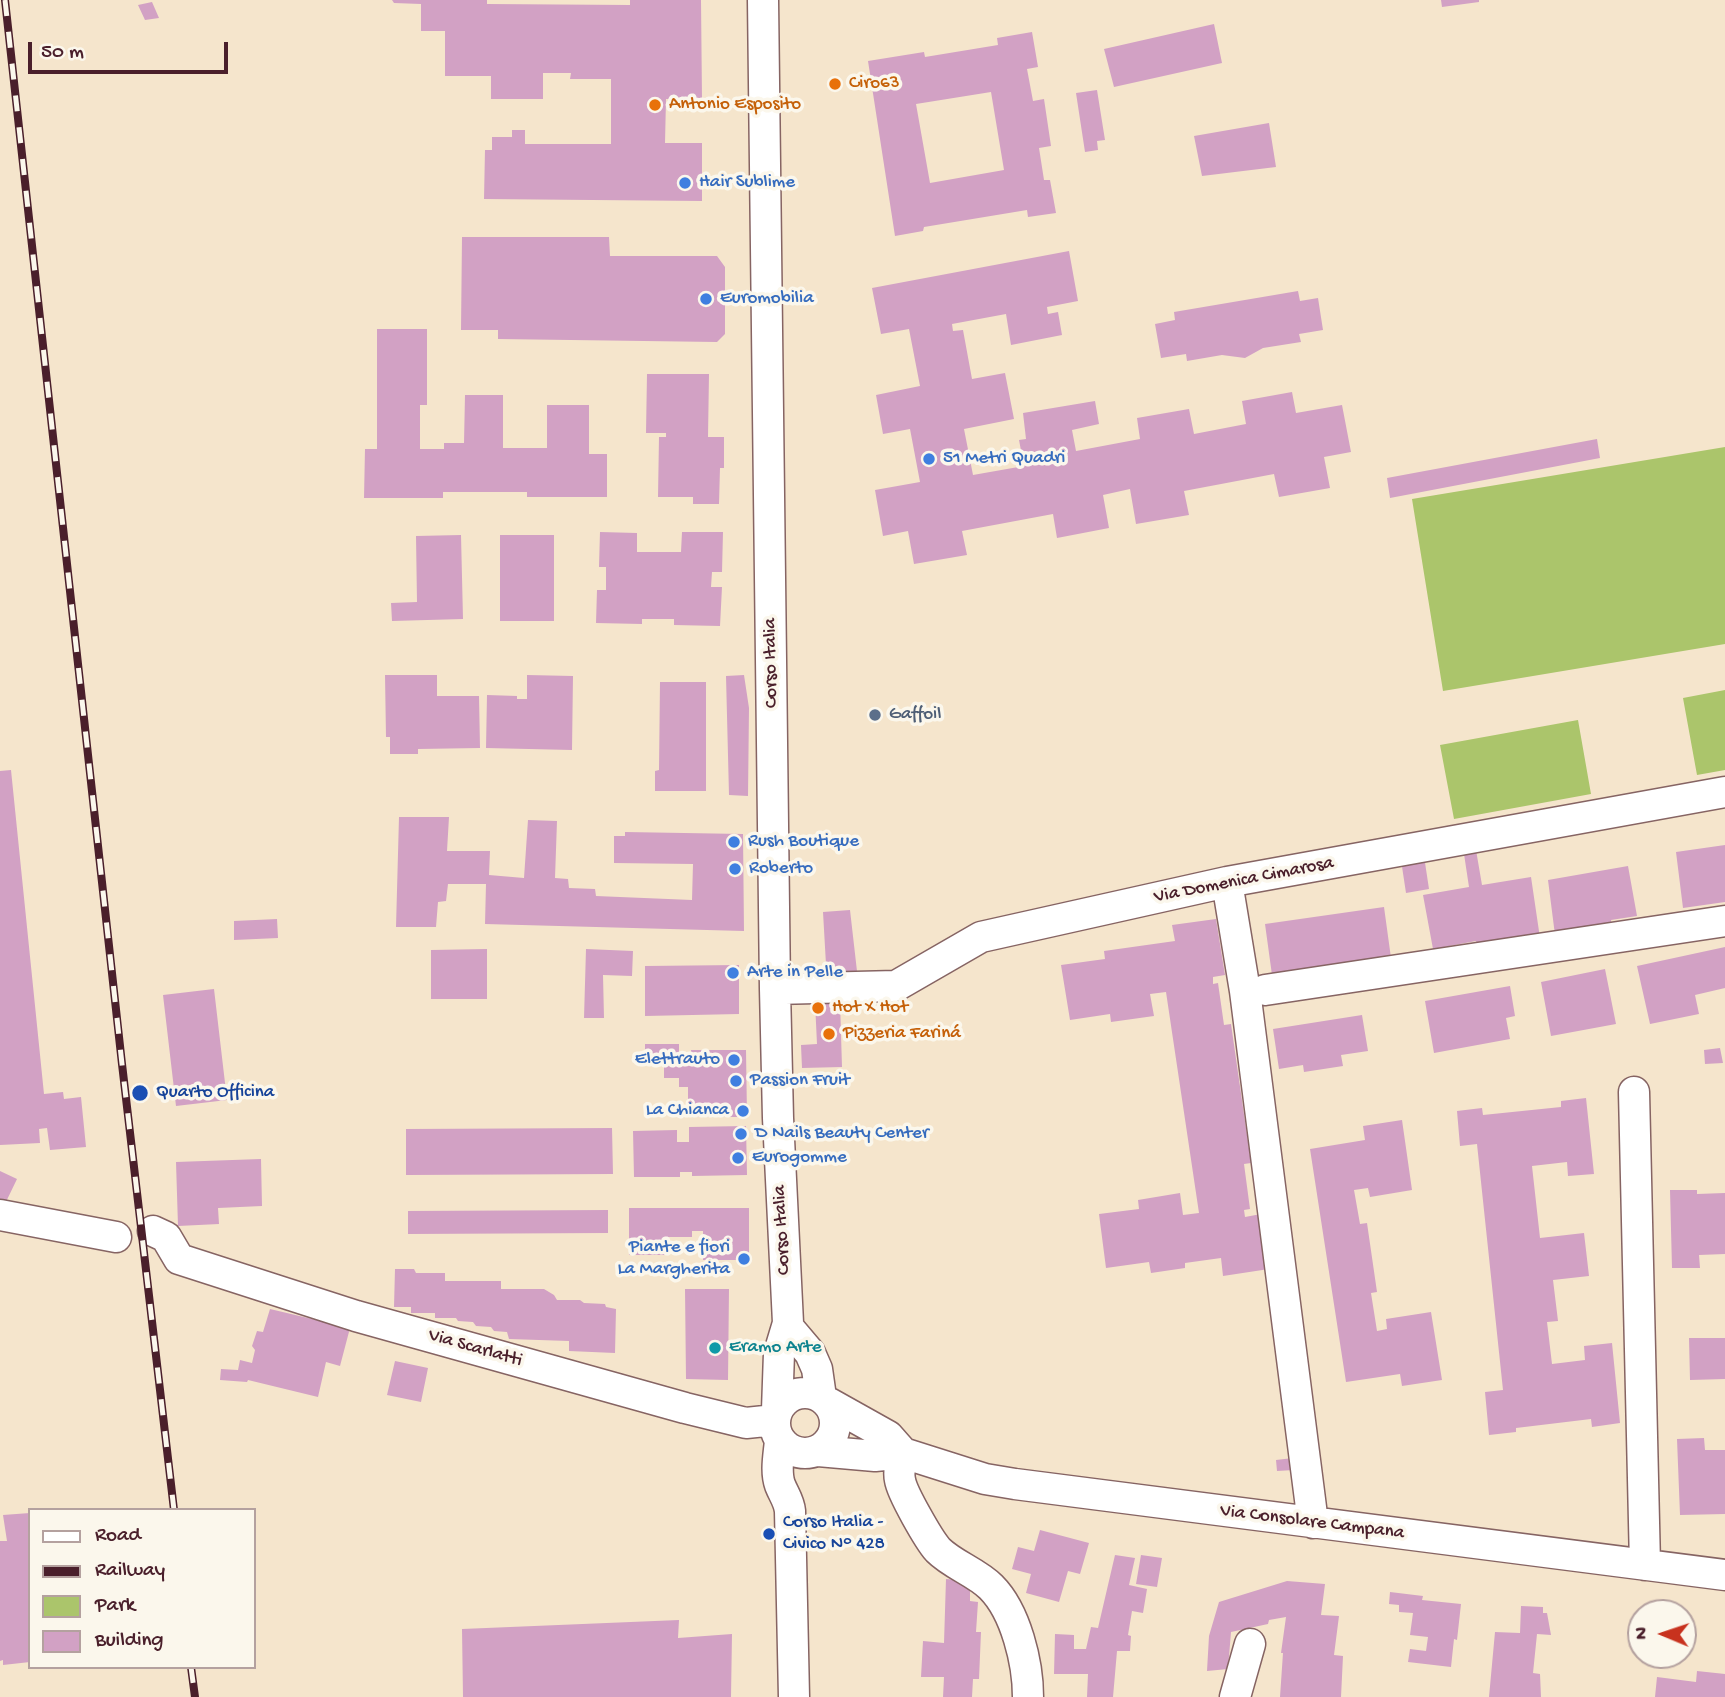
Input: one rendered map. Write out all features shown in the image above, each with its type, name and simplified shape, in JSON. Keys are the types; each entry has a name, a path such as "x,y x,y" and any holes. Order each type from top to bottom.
{"street":[{"name":"Corso Italia","path":"763,0 775,989 788,1326 779,1353 791,1435 778,1464 779,1483 790,1503 794,1697"},
{"name":"Via Domenica Cimarosa","path":"775,989 896,986 981,936 1227,882 1725,792"},
{"path":"1227,882 1245,991 1313,1523"},
{"path":"1265,990 1725,920"},
{"path":"1634,1092 1645,1565"},
{"path":"0,1215 116,1237"},
{"name":"Via Scarlatti","path":"153,1231 166,1237 178,1259 356,1316 791,1435"},
{"path":"788,1326 810,1353 817,1368 825,1400 836,1421 832,1439 791,1435 792,1396 812,1393 825,1400"},
{"name":"Via Consolare Campana","path":"825,1400 888,1436 902,1453"},
{"name":"Via Consolare Campana","path":"791,1435 875,1456 902,1453 985,1479 1725,1576"},
{"path":"902,1453 900,1482 927,1533 939,1550 992,1587 1005,1608 1020,1640 1028,1677 1028,1697"},
{"path":"1235,1697 1250,1644"}],"green space":[{"path":"1725,447 1725,644 1443,691 1412,499"},
{"path":"1725,690 1725,770 1697,775 1683,698"},
{"path":"1578,720 1591,794 1454,819 1440,745"}],"building":[{"path":"392,0 630,5 630,0 701,0 702,100 666,99 665,143 702,143 702,201 484,199 485,150 492,150 492,137 512,137 512,130 525,130 525,144 611,144 611,79 570,79 571,73 543,73 543,99 491,99 491,76 445,76 445,31 421,31 421,4 394,3"},
{"path":"1441,0 1479,0 1479,2 1442,7"},
{"path":"152,2 159,18 145,20 138,5"},
{"path":"1214,24 1222,63 1114,87 1104,49"},
{"path":"1032,32 1038,67 1027,69 1033,101 1044,99 1051,146 1039,148 1044,180 1050,180 1056,213 1028,217 1027,210 924,227 923,231 895,236 868,61 924,52 925,57 998,45 997,38","holes":["991,92 1004,170 930,183 916,104"]},
{"path":"1097,90 1105,140 1097,141 1098,150 1085,152 1076,93"},
{"path":"1269,123 1276,167 1202,176 1194,136"},
{"path":"462,237 609,237 610,256 717,256 725,267 725,334 717,342 498,339 498,330 461,330"},
{"path":"1069,251 1078,301 1047,307 1048,314 1058,312 1062,335 1011,345 1006,314 952,324 953,331 963,330 972,379 1005,373 1014,419 964,429 973,475 1024,466 1019,440 1026,439 1023,413 1095,401 1099,424 1072,430 1076,451 1140,439 1137,418 1189,409 1194,434 1246,424 1242,401 1292,392 1296,413 1342,405 1351,452 1324,457 1330,488 1279,497 1274,474 1184,491 1189,515 1136,524 1130,489 1103,495 1109,528 1057,538 1053,514 962,531 967,555 914,564 908,531 883,536 875,490 920,482 910,429 883,434 876,395 920,386 909,329 881,334 872,288"},
{"path":"1298,291 1300,301 1318,298 1323,330 1299,334 1301,342 1263,348 1245,358 1222,355 1187,361 1186,354 1161,358 1155,324 1175,320 1174,312"},
{"path":"377,329 427,329 427,405 420,405 420,449 444,449 444,443 464,443 465,395 503,395 503,448 547,448 547,405 589,405 589,454 607,454 607,497 527,497 527,492 443,492 443,498 364,498 365,449 377,449"},
{"path":"647,374 709,374 708,437 724,437 724,468 720,468 719,504 693,504 693,497 658,497 659,437 666,437 666,433 646,433"},
{"path":"1597,439 1600,458 1390,498 1387,478"},
{"path":"600,532 637,533 637,552 681,552 682,532 723,532 722,572 712,572 711,587 722,587 720,626 674,625 674,619 642,619 642,624 596,623 597,590 606,590 606,567 599,567"},
{"path":"461,535 463,619 392,621 391,603 417,602 416,536"},
{"path":"500,535 554,535 554,621 500,621"},
{"path":"385,675 437,675 437,696 479,696 480,748 418,749 418,754 390,754 390,737 386,737"},
{"path":"527,675 573,676 572,750 486,748 487,695 527,699"},
{"path":"744,675 749,708 748,796 729,795 726,676"},
{"path":"660,682 706,682 706,791 655,791 655,771 659,770"},
{"path":"11,770 44,1094 63,1092 64,1099 81,1097 86,1147 50,1150 47,1128 39,1129 40,1143 0,1145 0,771"},
{"path":"399,817 449,817 447,851 490,851 489,875 524,878 528,820 557,821 555,878 568,879 569,888 595,889 596,896 692,900 693,864 614,863 614,836 625,836 625,832 743,834 744,931 485,924 486,884 448,884 446,901 438,902 436,927 396,927"},
{"path":"1725,845 1725,902 1683,908 1676,852"},
{"path":"1476,850 1482,885 1531,877 1540,938 1477,948 1476,941 1433,949 1423,895 1469,887 1464,854"},
{"path":"1424,856 1429,889 1406,893 1401,860"},
{"path":"1628,866 1637,916 1611,920 1612,927 1555,935 1548,880"},
{"path":"1384,907 1391,958 1272,975 1265,924"},
{"path":"850,910 858,980 827,982 823,912"},
{"path":"277,919 278,938 234,940 234,921"},
{"path":"1216,919 1225,975 1213,977 1213,984 1218,983 1224,1025 1231,1024 1251,1163 1244,1164 1250,1209 1244,1210 1245,1217 1261,1214 1269,1269 1223,1276 1221,1258 1185,1263 1185,1268 1151,1273 1149,1262 1106,1268 1099,1214 1139,1209 1138,1200 1180,1193 1183,1215 1199,1213 1166,992 1150,994 1154,1016 1111,1022 1110,1014 1070,1020 1061,965 1105,959 1104,951 1175,941 1172,925"},
{"path":"1725,947 1725,988 1695,995 1699,1014 1650,1024 1637,966"},
{"path":"487,949 487,999 431,999 431,950"},
{"path":"586,949 633,951 632,976 603,975 604,1018 584,1018"},
{"path":"739,965 739,1014 645,1016 645,966"},
{"path":"1605,969 1616,1024 1551,1036 1541,982"},
{"path":"1510,986 1515,1016 1506,1018 1510,1039 1434,1053 1425,1001"},
{"path":"214,989 227,1100 176,1106 163,995"},
{"path":"840,1001 842,1067 802,1068 801,1045 817,1044 815,1002"},
{"path":"1362,1015 1368,1051 1341,1055 1343,1066 1304,1072 1303,1065 1279,1069 1273,1029"},
{"path":"645,1044 679,1044 679,1059 691,1059 691,1050 746,1050 747,1117 693,1117 693,1109 688,1109 688,1087 679,1087 679,1078 664,1078 664,1066 645,1066"},
{"path":"1720,1048 1723,1063 1705,1064 1704,1050"},
{"path":"1586,1098 1594,1174 1568,1176 1567,1162 1532,1166 1540,1238 1584,1233 1589,1276 1553,1280 1558,1321 1547,1322 1552,1364 1585,1360 1584,1346 1612,1343 1620,1423 1592,1427 1591,1419 1516,1428 1516,1432 1489,1435 1485,1392 1503,1390 1477,1144 1460,1146 1457,1111 1482,1108 1483,1115 1561,1107 1561,1101"},
{"path":"1402,1120 1412,1190 1370,1197 1368,1188 1354,1190 1360,1224 1367,1223 1377,1292 1371,1293 1377,1331 1387,1329 1386,1319 1431,1312 1442,1380 1402,1386 1400,1374 1346,1382 1310,1149 1365,1140 1363,1126"},
{"path":"746,1126 747,1175 692,1176 692,1172 680,1172 680,1177 634,1177 633,1131 677,1130 677,1142 689,1142 689,1127"},
{"path":"612,1128 613,1174 406,1175 406,1129"},
{"path":"261,1159 262,1206 218,1208 219,1224 178,1226 176,1162"},
{"path":"0,1171 17,1179 3,1208 0,1206"},
{"path":"1670,1190 1697,1190 1697,1194 1725,1193 1725,1254 1699,1255 1700,1268 1672,1268"},
{"path":"629,1208 749,1208 749,1260 703,1260 703,1231 692,1231 692,1237 666,1237 666,1255 629,1255"},
{"path":"608,1210 608,1233 408,1234 408,1211"},
{"path":"395,1269 414,1269 416,1273 445,1273 445,1281 501,1281 501,1289 544,1289 557,1300 605,1304 606,1307 616,1309 615,1353 569,1351 569,1341 509,1339 507,1332 494,1331 491,1327 476,1326 473,1322 458,1321 456,1318 435,1318 435,1313 411,1313 411,1307 394,1307"},
{"path":"685,1289 729,1289 728,1380 686,1379"},
{"path":"270,1309 350,1328 340,1366 326,1362 318,1397 248,1380 220,1380 221,1369 238,1370 240,1360 252,1363 255,1350 252,1346 257,1331 263,1332"},
{"path":"1689,1338 1725,1338 1725,1379 1690,1380"},
{"path":"395,1361 428,1368 421,1402 387,1395"},
{"path":"1704,1438 1705,1450 1725,1450 1725,1514 1680,1515 1677,1439"},
{"path":"1293,1458 1294,1470 1277,1471 1276,1460"},
{"path":"28,1513 28,1662 3,1665 3,1660 0,1661 0,1541 7,1541 3,1515"},
{"path":"1040,1530 1089,1543 1080,1574 1068,1571 1059,1602 1026,1593 1031,1574 1012,1569 1018,1547 1034,1551"},
{"path":"1115,1555 1135,1558 1129,1585 1147,1589 1143,1613 1132,1611 1128,1635 1131,1636 1130,1651 1117,1651 1113,1697 1087,1697 1088,1674 1054,1674 1055,1634 1074,1635 1074,1649 1086,1649 1091,1627 1098,1628"},
{"path":"1141,1555 1162,1558 1157,1587 1136,1584"},
{"path":"946,1579 960,1580 970,1590 970,1601 978,1602 976,1632 981,1632 979,1679 973,1679 972,1697 943,1697 944,1677 921,1677 923,1641 944,1643"},
{"path":"1287,1581 1325,1584 1321,1615 1339,1616 1334,1655 1343,1656 1341,1697 1280,1697 1281,1653 1286,1617 1231,1632 1228,1669 1207,1671 1209,1636 1219,1602"},
{"path":"1390,1592 1423,1596 1422,1600 1461,1604 1451,1667 1408,1662 1410,1649 1426,1651 1428,1637 1410,1635 1413,1613 1399,1612 1399,1605 1389,1604"},
{"path":"1521,1606 1543,1607 1543,1613 1547,1613 1551,1635 1537,1634 1533,1673 1540,1674 1541,1697 1489,1697 1495,1632 1520,1633"},
{"path":"679,1620 678,1638 732,1634 731,1697 463,1697 462,1629"},
{"path":"1697,1671 1725,1674 1725,1697 1655,1697 1657,1677 1696,1682"}],"railway":[{"path":"5,0 174,1508"},
{"path":"191,1669 195,1697"}],"place":[{"name":"Ciro63","path":"835,84"},
{"name":"Antonio Esposito","path":"655,105"},
{"name":"Hair Sublime","path":"685,183"},
{"name":"Euromobilia","path":"706,299"},
{"name":"51 Metri Quadri","path":"929,459"},
{"name":"Gaffoil","path":"875,715"},
{"name":"Rush Boutique","path":"734,842"},
{"name":"Roberto","path":"735,869"},
{"name":"Arte in Pelle","path":"733,973"},
{"name":"Hot X Hot","path":"818,1008"},
{"name":"Pizzeria Fariná","path":"829,1034"},
{"name":"Elettrauto","path":"734,1060"},
{"name":"Passion Fruit","path":"736,1081"},
{"name":"Quarto Officina","path":"140,1093"},
{"name":"La Chianca","path":"743,1111"},
{"name":"D Nails Beauty Center","path":"741,1134"},
{"name":"Eurogomme","path":"738,1158"},
{"name":"Piante e fiori La Margherita","path":"744,1259"},
{"name":"Eramo Arte","path":"715,1348"},
{"name":"Corso Italia - Civico N° 428","path":"769,1534"}]}
